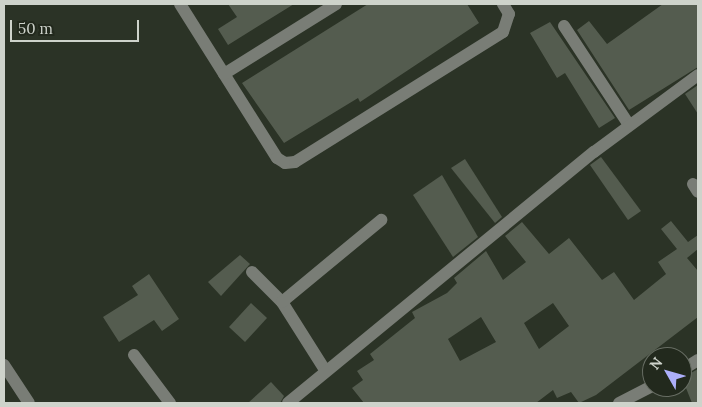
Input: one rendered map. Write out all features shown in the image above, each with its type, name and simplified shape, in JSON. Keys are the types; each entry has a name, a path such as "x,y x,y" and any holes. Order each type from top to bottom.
{"street":[{"path":"180,4 277,158 285,163 295,162 503,32 509,14 503,4"},
{"path":"224,74 336,4"},
{"path":"564,26 629,125"},
{"path":"288,403 325,370 629,125 698,75"},
{"path":"282,302 381,220"},
{"path":"252,272 282,302 325,370"},
{"path":"134,355 170,403"},
{"path":"4,366 22,401"},
{"path":"619,403 642,391"}],"building":[{"path":"228,4 294,4 228,45 218,29 237,17"},
{"path":"368,4 467,4 479,23 360,102 358,98 284,143 242,83"},
{"path":"663,4 698,4 698,67 629,110 577,30 589,21 607,44"},
{"path":"550,22 615,118 599,128 565,73 557,78 530,33"},
{"path":"698,85 698,114 685,94"},
{"path":"601,157 641,211 628,220 590,165"},
{"path":"465,159 502,217 495,223 451,168"},
{"path":"442,175 478,237 453,257 413,195"},
{"path":"671,221 688,242 698,235 698,249 687,258 698,271 698,317 659,347 642,347 642,360 596,395 579,403 571,392 557,398 553,390 536,403 364,403 352,388 363,380 357,371 374,360 370,354 415,318 412,312 447,293 457,283 454,278 486,251 503,280 526,262 505,236 522,222 549,254 569,238 602,280 614,272 634,300 666,274 658,262 677,249 661,229","holes":["553,303 569,326 539,349 524,323","481,317 496,342 460,361 448,339"]},
{"path":"240,255 250,264 221,296 208,282"},
{"path":"149,274 179,319 162,331 154,320 119,342 103,317 138,295 132,286"},
{"path":"251,303 267,318 245,342 229,327"},
{"path":"698,369 698,403 692,403 690,397 692,397 692,372"},
{"path":"271,382 284,396 280,403 248,403"}]}
